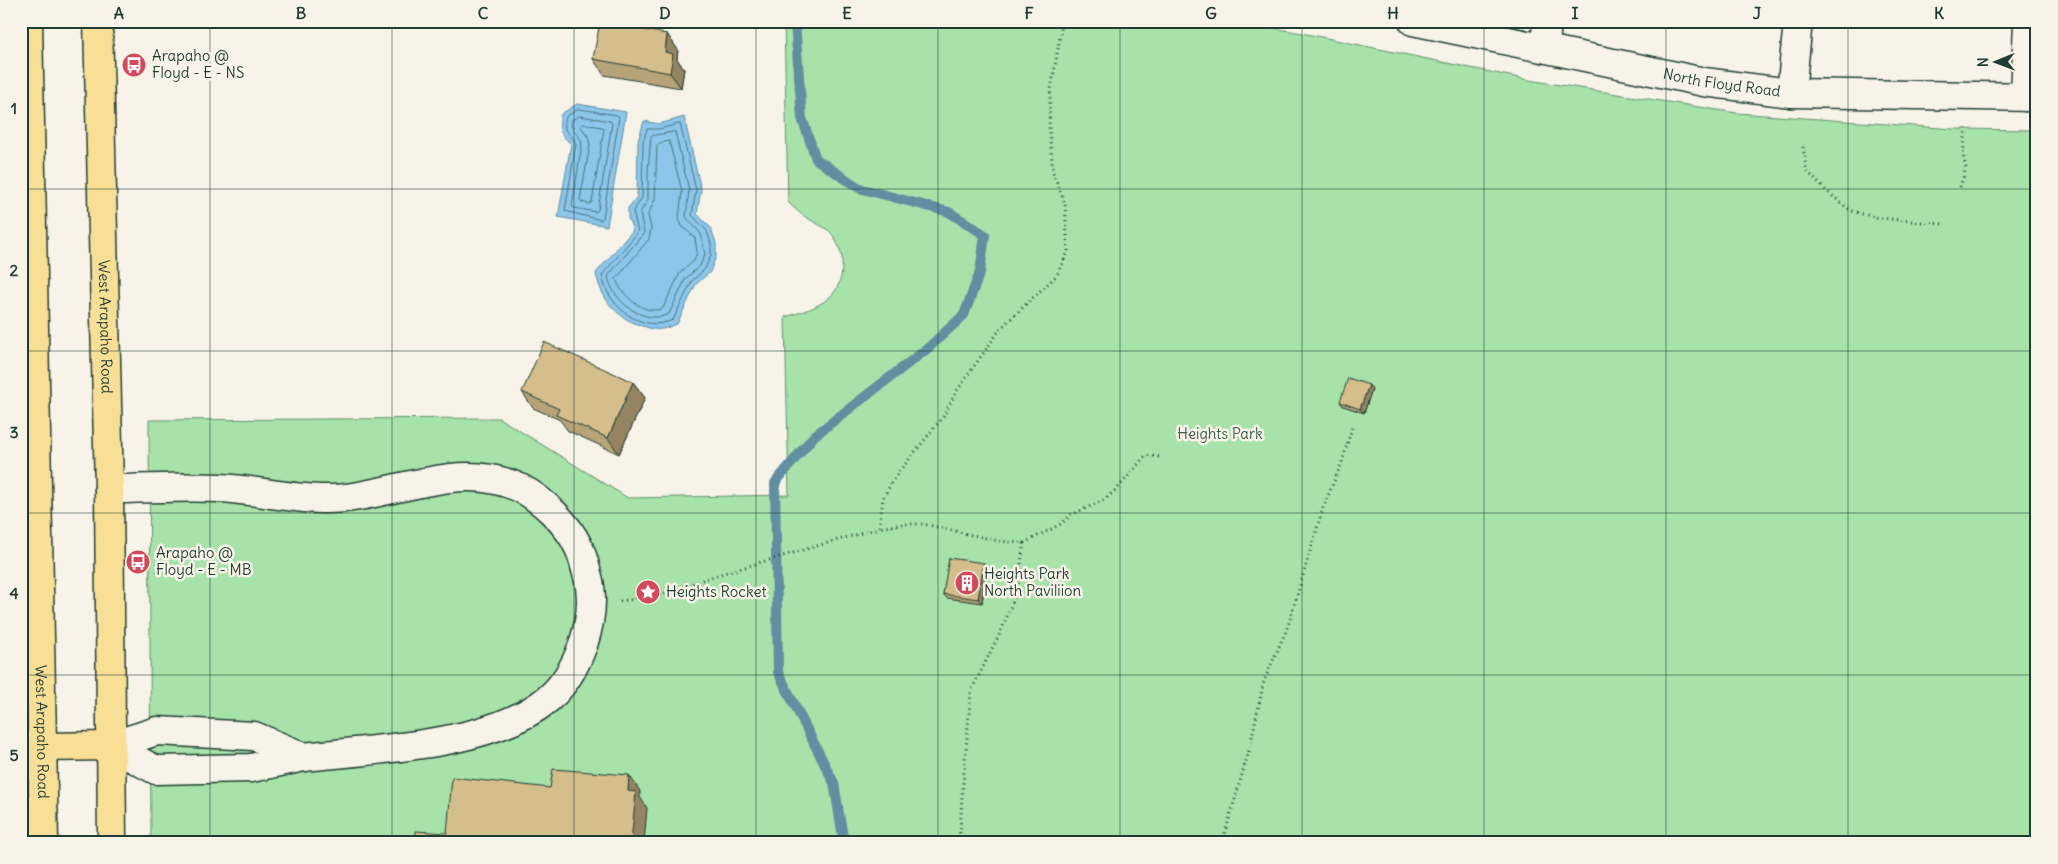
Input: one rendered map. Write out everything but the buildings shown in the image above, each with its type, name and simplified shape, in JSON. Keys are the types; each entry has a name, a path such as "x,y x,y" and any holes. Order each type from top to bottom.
{"main road":[{"name":"West Arapaho Road","path":"28,21 32,747 44,843"},
{"name":"West Arapaho Road","path":"98,21 109,489 112,843"},
{"path":"32,747 110,746"}],"street":[{"name":"North Floyd Road","path":"1413,21 1704,82 1791,93 2031,97"},
{"path":"1545,48 1547,21"},
{"path":"1791,93 1798,21"},
{"path":"2028,21 2031,97"},
{"path":"109,489 219,488 321,499 361,496 440,478 481,476 521,488 554,512 578,546 590,586 589,627 575,666 549,698 514,720 472,735 397,747 304,756 251,768 156,770 110,746"},
{"path":"110,746 157,731 254,736 304,756"}],"path":[{"path":"879,528 883,498 894,478 943,417 956,392 1001,328 1057,276 1068,252 1065,204 1053,172 1049,130 1050,96 1062,24"},
{"path":"1960,188 1966,168 1963,155 1966,128"},
{"path":"1803,147 1807,171 1824,189 1851,211 1879,218 1944,224"},
{"path":"1222,843 1249,751 1264,681 1288,626 1320,517 1342,462 1353,424"},
{"path":"590,606 653,597 714,576 879,528 903,524 924,524 999,541 1024,543 1061,524 1071,515 1104,500 1118,488 1146,455 1159,457"},
{"path":"962,843 960,833 962,794 971,691 1002,629 1017,591 1024,543"}],"green space":[{"name":"Heights Park","path":"784,21 1232,21 1302,33 1529,80 1737,113 1954,129 2037,130 2037,843 151,843 149,420 499,418 628,498 789,495 785,317 819,305 834,292 842,272 842,258 831,233 803,216 788,202"}],"water":[{"path":"577,104 626,112 607,226 558,217 571,144 560,131 560,119 561,114"},
{"path":"684,117 701,190 697,214 711,228 716,243 716,256 710,272 696,284 677,324 662,329 654,329 636,324 612,308 602,292 596,273 633,230 628,218 628,208 637,197 638,141 644,121 659,124"}],"waterway":[{"path":"795,22 802,118 816,159 859,188 949,212 985,235 980,272 964,315 928,348 814,436 775,483 778,672 834,783 844,843"}],"place":[{"name":"Arapaho @ Floyd - E - NS","path":"134,65"},
{"name":"Arapaho @ Floyd - E - MB","path":"138,562"},
{"name":"Heights Park North Paviliion","path":"967,583"},
{"name":"Heights Rocket","path":"648,592"}]}
